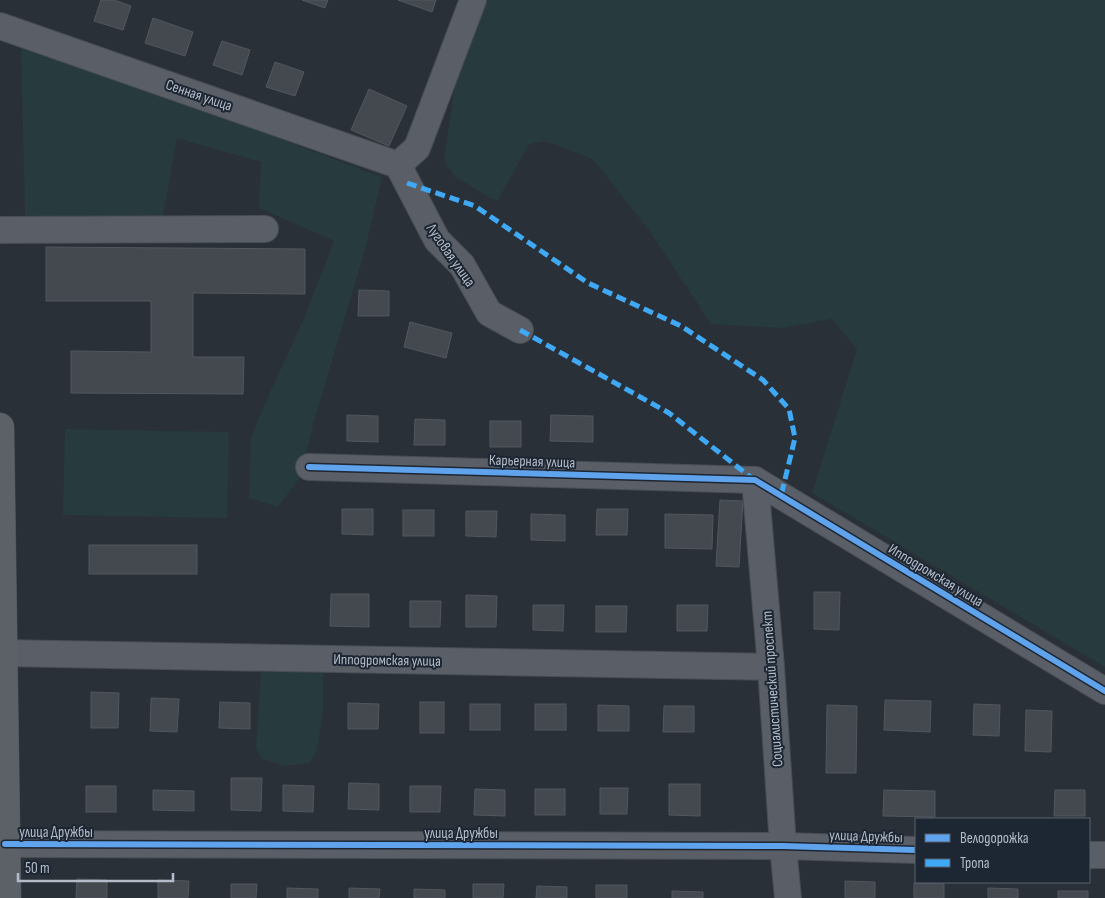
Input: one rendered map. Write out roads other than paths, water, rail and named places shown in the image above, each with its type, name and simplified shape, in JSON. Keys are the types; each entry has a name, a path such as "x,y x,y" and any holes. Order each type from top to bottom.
{"main road":[{"path":"0,427 1,620 7,898"}],"street":[{"path":"398,165 417,148 473,0"},
{"name":"Сенная улица","path":"0,26 398,165"},
{"name":"Луговая улица","path":"398,165 437,240 462,265 489,313 520,330"},
{"path":"0,230 265,229"},
{"name":"Карьерная улица","path":"309,467 755,480"},
{"name":"Социалистический проспект","path":"755,480 772,667 782,846 788,898"},
{"name":"Ипподромская улица","path":"755,480 1105,691"},
{"name":"Ипподромская улица","path":"2,653 772,667"},
{"name":"улица Дружбы","path":"6,844 782,846 915,850"},
{"path":"1090,855 1105,855"}]}
